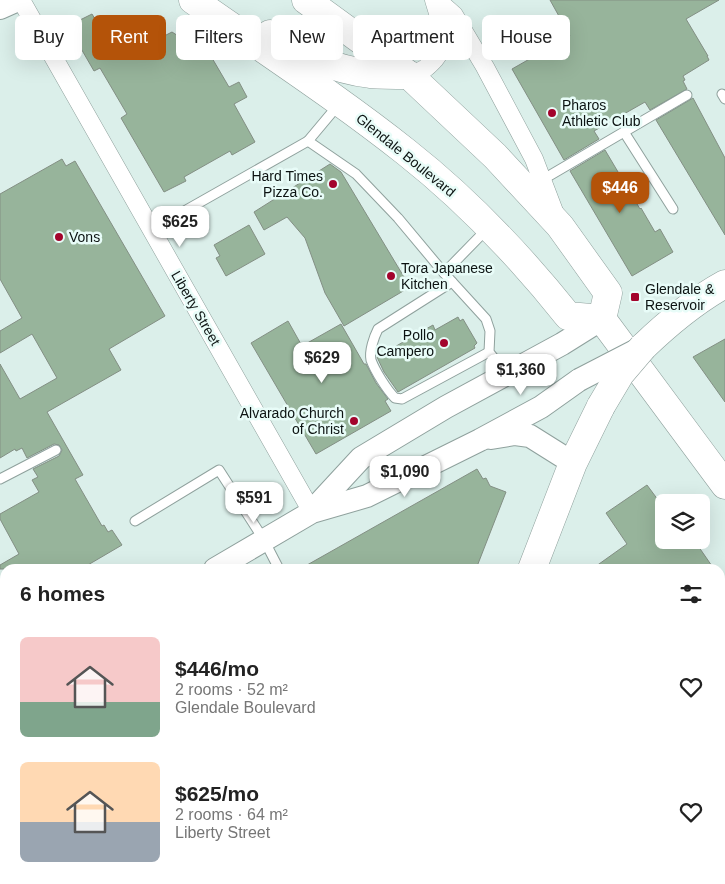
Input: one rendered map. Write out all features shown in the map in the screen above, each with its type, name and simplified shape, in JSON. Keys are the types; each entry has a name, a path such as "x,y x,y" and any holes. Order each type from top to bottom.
{"main road":[{"name":"Glendale Boulevard","path":"193,0 340,102 407,152 490,226 538,279 568,316 602,319"},
{"path":"224,0 288,47 319,61 370,74 410,75"},
{"path":"306,0 410,75 495,156 560,226 608,293 602,319 725,485"},
{"path":"534,564 573,463 601,406 620,374 643,347 666,325 702,297 725,284"}],"street":[{"path":"0,8 19,0"},
{"name":"Liberty Street","path":"19,0 312,512"},
{"path":"410,75 426,70 441,51 444,40 436,0"},
{"path":"436,0 454,15 534,159 560,226"},
{"path":"312,512 362,458 446,407 562,344 602,319"},
{"path":"224,564 312,512 367,496 480,440 541,407 579,380 643,347"},
{"path":"480,440 515,434 530,436 573,463"}],"lane":[{"path":"542,180 686,95"},
{"path":"151,230 308,141 340,102"},
{"path":"624,132 673,209"},
{"path":"308,141 356,174 398,218 486,319 490,331 489,352 506,374"},
{"path":"444,273 490,226"},
{"path":"452,282 378,329 374,338 371,359 388,391 395,398 402,398 489,352"},
{"path":"0,479 56,450"},
{"path":"135,521 220,470 264,540 276,564"}],"building":[{"path":"550,0 719,0 686,19 709,60 683,76 687,89 650,110 645,102 594,131 599,139 564,160 512,69 528,60 570,60 570,15 558,15"},
{"path":"93,15 92,60 166,60 166,35 172,32 176,35 176,60 213,60 229,87 239,82 247,97 234,104 255,142 232,155 230,151 184,177 186,181 164,192 121,118 127,114 100,68 94,71 82,50 82,19"},
{"path":"693,98 725,158 725,235 656,120"},
{"path":"605,150 655,232 660,229 673,252 632,276 570,171"},
{"name":"Vons","path":"62,159 66,166 75,161 165,316 109,349 121,370 47,412 83,475 75,479 102,526 104,525 108,532 112,530 122,545 90,564 2,564 19,554 0,519 0,514 39,492 32,480 38,477 33,469 59,456 62,450 59,445 54,444 27,458 22,448 16,451 15,449 0,458 0,364 20,399 57,378 32,334 0,353 0,331 22,318 0,279 0,194"},
{"path":"330,164 341,172 410,287 344,326 325,293 305,238 287,217 264,230 254,212"},
{"path":"249,225 265,254 226,276 216,258 220,256 214,245"},
{"path":"458,317 460,321 463,319 477,343 474,346 475,348 398,392 384,372 377,357 433,325 435,330"},
{"path":"288,321 302,346 341,324 364,364 366,364 376,383 388,399 385,401 391,411 316,454 251,343"},
{"path":"725,339 725,402 693,357"},
{"path":"477,469 483,479 486,478 490,486 506,492 478,564 309,564"},
{"path":"647,485 655,496 655,549 700,549 711,564 599,564 627,544 606,513"}],"place":[{"name":"Pharos Athletic Club","path":"552,113"},
{"name":"Hard Times Pizza Co.","path":"333,184"},
{"name":"Vons","path":"59,237"},
{"name":"Tora Japanese Kitchen","path":"391,276"},
{"name":"Glendale & Reservoir","path":"635,297"},
{"name":"Pollo Campero","path":"444,343"},
{"name":"Alvarado Church of Christ","path":"354,421"}]}
